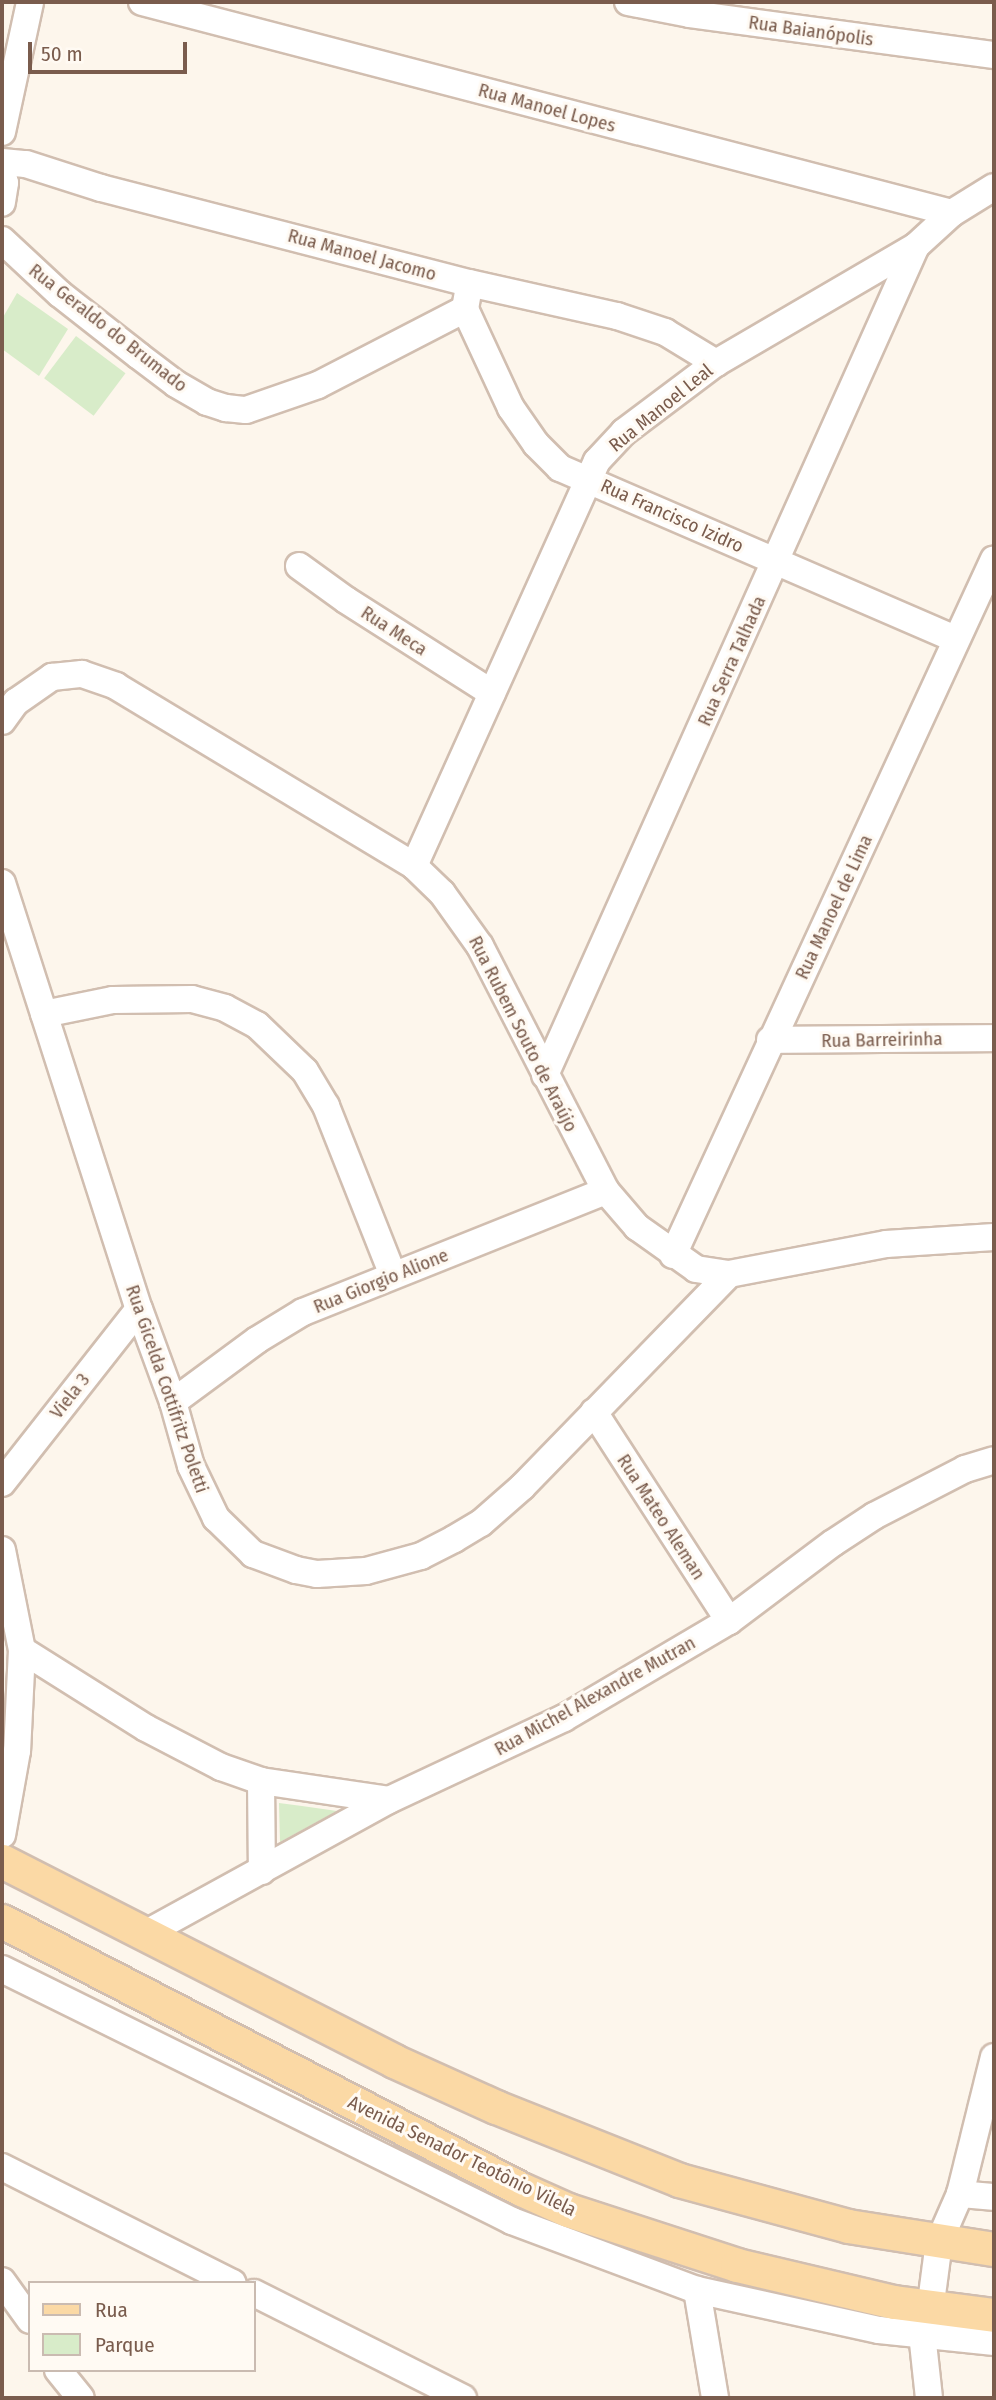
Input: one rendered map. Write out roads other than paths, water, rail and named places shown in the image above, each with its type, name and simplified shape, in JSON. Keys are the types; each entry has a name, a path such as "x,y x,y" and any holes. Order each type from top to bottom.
{"main road":[{"path":"2,1861 394,2061 496,2107 679,2180 848,2226 994,2249"},
{"name":"Avenida Senador Teotônio Vilela","path":"2,1921 521,2189 568,2210 737,2265 883,2300 926,2321 994,2315"}],"street":[{"path":"2,132 30,2"},
{"name":"Rua Manoel Lopes","path":"142,2 952,213"},
{"name":"Rua Baianópolis","path":"628,2 644,7 994,55"},
{"path":"723,2 755,23"},
{"name":"Rua Manoel Jacomo","path":"2,162 26,164 467,296 617,316 665,332 716,363"},
{"path":"2,173 5,184 2,204"},
{"name":"Rua Manoel Leal","path":"414,866 597,461 624,432 716,363 916,246 952,213 994,187"},
{"name":"Rua Geraldo do Brumado","path":"3,244 60,294 157,370 207,402 226,408 246,410 318,385 467,296"},
{"name":"Rua Serra Talhada","path":"545,1075 777,562 916,246"},
{"name":"Rua Francisco Izidro","path":"467,296 502,391 520,422 549,459 560,468 955,639"},
{"name":"Rua Manoel de Lima","path":"673,1255 994,559"},
{"name":"Rua Meca","path":"299,566 346,600 492,693"},
{"name":"Rua Rubem Souto de Araújo","path":"2,721 16,702 52,677 82,674 116,686 414,866 442,893 480,946 606,1191 637,1227 695,1269 729,1274 887,1244 994,1237"},
{"name":"Rua Gicelda Cottifritz Poletti","path":"2,883 139,1309 173,1402 191,1466 216,1518 253,1553 317,1574 366,1571 393,1566 454,1539 500,1508 729,1274"},
{"path":"44,1014 113,1000 192,999 225,1007 257,1025 305,1070 326,1106 393,1275"},
{"name":"Rua Barreirinha","path":"770,1040 993,1035"},
{"name":"Rua Giorgio Alione","path":"173,1402 277,1326 303,1312 606,1191"},
{"name":"Viela 3","path":"2,1483 139,1309"},
{"name":"Rua Mateo Aleman","path":"594,1412 729,1620"},
{"name":"Rua Michel Alexandre Mutran","path":"145,1934 389,1800 564,1718 729,1620 874,1516 965,1469 994,1460"},
{"path":"2,1550 22,1650 17,1751 2,1835"},
{"path":"22,1650 183,1749 261,1781 389,1800"},
{"path":"261,1781 262,1871"},
{"name":"Avenida Senador Teotônio Vilela","path":"3,1973 513,2221 697,2290 878,2330 926,2321"},
{"path":"929,2398 926,2321 939,2242 960,2193 994,2057"},
{"path":"2,2166 229,2281"},
{"path":"960,2193 994,2197"},
{"path":"2,2281 28,2317"},
{"path":"697,2290 715,2398"},
{"path":"256,2294 463,2398"},
{"path":"926,2321 994,2342"},
{"path":"60,2372 81,2398"}]}
